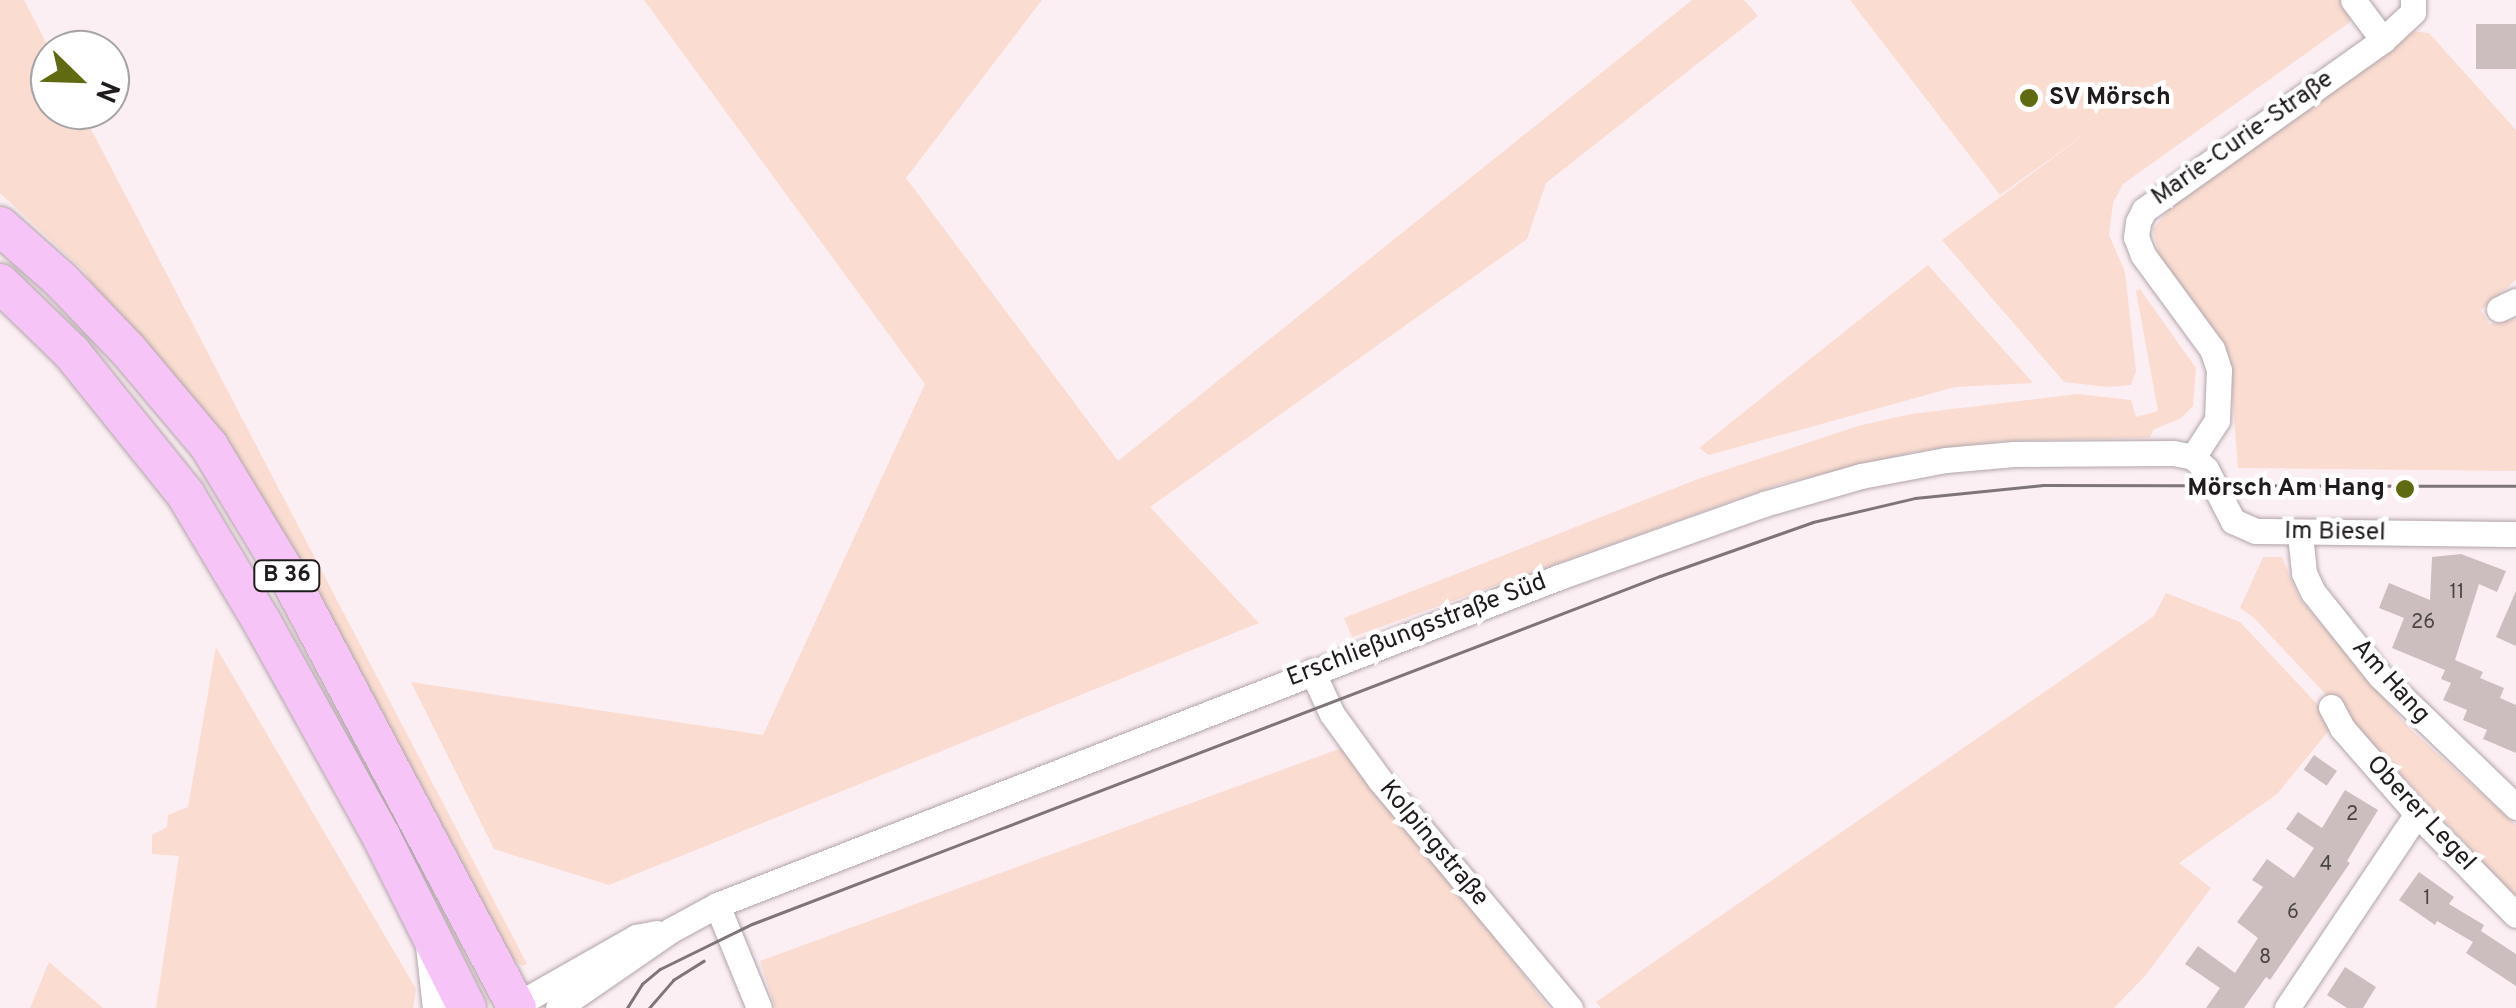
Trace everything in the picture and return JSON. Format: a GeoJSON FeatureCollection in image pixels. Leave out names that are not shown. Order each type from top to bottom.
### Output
{"type":"FeatureCollection","features":[{"type":"Feature","properties":{"kind":"main road","name":"B 36"},"geometry":{"type":"LineString","coordinates":[[0,226],[62,280],[129,350],[209,446],[292,584],[514,1007]]}},
{"type":"Feature","properties":{"kind":"main road","name":"B 36"},"geometry":{"type":"LineString","coordinates":[[0,284],[72,353],[186,495],[272,638],[467,1008]]}},
{"type":"Feature","properties":{"kind":"street"},"geometry":{"type":"LineString","coordinates":[[2353,0],[2383,40]]}},
{"type":"Feature","properties":{"kind":"street","name":"Marie-Curie-Straße"},"geometry":{"type":"LineString","coordinates":[[2193,458],[2217,420],[2219,370],[2212,349],[2143,255],[2136,237],[2138,222],[2144,210],[2383,40],[2413,12],[2413,0]]}},
{"type":"Feature","properties":{"kind":"street","name":"Erschließungsstraße Süd"},"geometry":{"type":"LineString","coordinates":[[558,1008],[671,930],[717,905],[1312,671],[1764,504],[1861,476],[1946,460],[2124,451],[2193,458]]}},
{"type":"Feature","properties":{"kind":"street","name":"Im Biesel"},"geometry":{"type":"LineString","coordinates":[[2193,458],[2206,469],[2233,522],[2255,531],[2516,534]]}},
{"type":"Feature","properties":{"kind":"street","name":"Am Hang"},"geometry":{"type":"LineString","coordinates":[[2300,534],[2304,572],[2314,592],[2358,648],[2435,732],[2516,807]]}},
{"type":"Feature","properties":{"kind":"street","name":"Kolpingstraße"},"geometry":{"type":"LineString","coordinates":[[1312,671],[1332,714],[1380,780],[1570,1008]]}},
{"type":"Feature","properties":{"kind":"street","name":"Oberer Legel"},"geometry":{"type":"LineString","coordinates":[[2331,707],[2342,728],[2416,814],[2516,915]]}},
{"type":"Feature","properties":{"kind":"street"},"geometry":{"type":"LineString","coordinates":[[2287,1008],[2416,814]]}},
{"type":"Feature","properties":{"kind":"street"},"geometry":{"type":"LineString","coordinates":[[717,905],[757,1007]]}},
{"type":"Feature","properties":{"kind":"street"},"geometry":{"type":"LineString","coordinates":[[426,925],[435,1008]]}},
{"type":"Feature","properties":{"kind":"street","name":"Erschließungsstraße Süd"},"geometry":{"type":"LineString","coordinates":[[514,1007],[636,937],[671,930]]}},
{"type":"Feature","properties":{"kind":"street","name":"Erschließungsstraße Süd"},"geometry":{"type":"LineString","coordinates":[[591,1008],[617,970]]}},
{"type":"Feature","properties":{"kind":"shaded area"},"geometry":{"type":"Polygon","coordinates":[[[0,0],[24,0],[40,30],[30,30],[30,130],[91,130],[527,964],[522,966],[506,954],[84,271],[0,193],[0,0]]]}},
{"type":"Feature","properties":{"kind":"shaded area"},"geometry":{"type":"Polygon","coordinates":[[[644,0],[1042,0],[906,178],[1118,461],[1692,0],[1744,0],[1758,16],[1546,183],[1527,239],[1150,507],[1259,623],[609,885],[494,849],[411,682],[763,735],[925,384],[644,0]]]}},
{"type":"Feature","properties":{"kind":"shaded area"},"geometry":{"type":"Polygon","coordinates":[[[1850,0],[2343,0],[2351,11],[2350,22],[2123,184],[2113,203],[2109,235],[2125,272],[2136,371],[2131,385],[2108,387],[2064,382],[1942,240],[2092,129],[2000,195],[1850,0]]]}},
{"type":"Feature","properties":{"kind":"shaded area"},"geometry":{"type":"Polygon","coordinates":[[[2414,31],[2429,33],[2516,130],[2516,280],[2481,310],[2489,324],[2516,319],[2516,471],[2238,468],[2229,354],[2159,257],[2153,229],[2170,208],[2414,31]]]}},
{"type":"Feature","properties":{"kind":"shaded area"},"geometry":{"type":"Polygon","coordinates":[[[1928,265],[2033,383],[1955,387],[1709,455],[1699,448],[1928,265]]]}},
{"type":"Feature","properties":{"kind":"shaded area"},"geometry":{"type":"Polygon","coordinates":[[[2140,289],[2196,368],[2193,406],[2181,418],[2153,430],[2150,438],[2000,441],[1914,452],[1780,484],[1352,637],[1344,618],[1698,479],[1858,426],[1911,414],[2077,394],[2131,400],[2136,417],[2158,411],[2136,291],[2140,289]]]}},
{"type":"Feature","properties":{"kind":"shaded area"},"geometry":{"type":"Polygon","coordinates":[[[2263,557],[2282,557],[2299,598],[2410,729],[2516,825],[2516,897],[2254,618],[2240,608],[2263,557]]]}},
{"type":"Feature","properties":{"kind":"shaded area"},"geometry":{"type":"Polygon","coordinates":[[[2166,593],[2240,622],[2335,723],[2277,794],[2179,863],[2211,888],[2145,976],[2114,1008],[1601,1008],[1596,1002],[2154,616],[2166,593]]]}},
{"type":"Feature","properties":{"kind":"shaded area"},"geometry":{"type":"Polygon","coordinates":[[[216,647],[416,989],[413,1008],[156,1008],[179,856],[152,854],[152,835],[167,827],[168,815],[188,807],[216,647]]]}},
{"type":"Feature","properties":{"kind":"shaded area"},"geometry":{"type":"Polygon","coordinates":[[[1347,746],[1549,1008],[775,1008],[760,961],[1347,746]]]}},
{"type":"Feature","properties":{"kind":"shaded area"},"geometry":{"type":"Polygon","coordinates":[[[49,962],[103,1008],[30,1008],[49,962]]]}},
{"type":"Feature","properties":{"kind":"building"},"geometry":{"type":"Polygon","coordinates":[[[2476,24],[2516,24],[2516,69],[2476,69],[2476,24]]]}},
{"type":"Feature","properties":{"kind":"building"},"geometry":{"type":"Polygon","coordinates":[[[2461,554],[2506,571],[2497,592],[2479,584],[2455,660],[2483,672],[2480,678],[2504,688],[2500,698],[2516,705],[2516,753],[2483,739],[2487,730],[2463,720],[2467,710],[2443,700],[2451,683],[2441,679],[2445,670],[2392,648],[2404,618],[2379,608],[2389,583],[2430,600],[2432,557],[2461,554]]]}},
{"type":"Feature","properties":{"kind":"building"},"geometry":{"type":"Polygon","coordinates":[[[2516,591],[2516,646],[2496,637],[2516,591]]]}},
{"type":"Feature","properties":{"kind":"building"},"geometry":{"type":"Polygon","coordinates":[[[2314,755],[2337,771],[2327,786],[2304,770],[2314,755]]]}},
{"type":"Feature","properties":{"kind":"building"},"geometry":{"type":"Polygon","coordinates":[[[2345,790],[2378,810],[2347,861],[2350,863],[2270,980],[2266,977],[2244,1008],[2206,1008],[2220,988],[2185,964],[2198,946],[2235,973],[2258,938],[2237,922],[2263,887],[2252,880],[2267,859],[2294,878],[2314,848],[2286,829],[2298,812],[2322,828],[2345,790]]]}},
{"type":"Feature","properties":{"kind":"building"},"geometry":{"type":"Polygon","coordinates":[[[2419,872],[2454,897],[2449,904],[2484,925],[2481,931],[2516,954],[2516,986],[2466,953],[2473,942],[2437,921],[2435,925],[2399,900],[2419,872]]]}},
{"type":"Feature","properties":{"kind":"building"},"geometry":{"type":"Polygon","coordinates":[[[2345,967],[2376,987],[2363,1008],[2347,1008],[2327,995],[2345,967]]]}},
{"type":"Feature","properties":{"kind":"tram line"},"geometry":{"type":"LineString","coordinates":[[627,1008],[642,984],[660,969],[752,924],[1660,576],[1813,522],[1915,498],[2043,485],[2516,486]]}},
{"type":"Feature","properties":{"kind":"tram line"},"geometry":{"type":"LineString","coordinates":[[649,1008],[673,980],[704,961]]}},
{"type":"Feature","properties":{"kind":"place","name":"SV Mörsch"},"geometry":{"type":"Point","coordinates":[2029,98]}},
{"type":"Feature","properties":{"kind":"place","name":"Mörsch Am Hang"},"geometry":{"type":"Point","coordinates":[2405,489]}}]}
